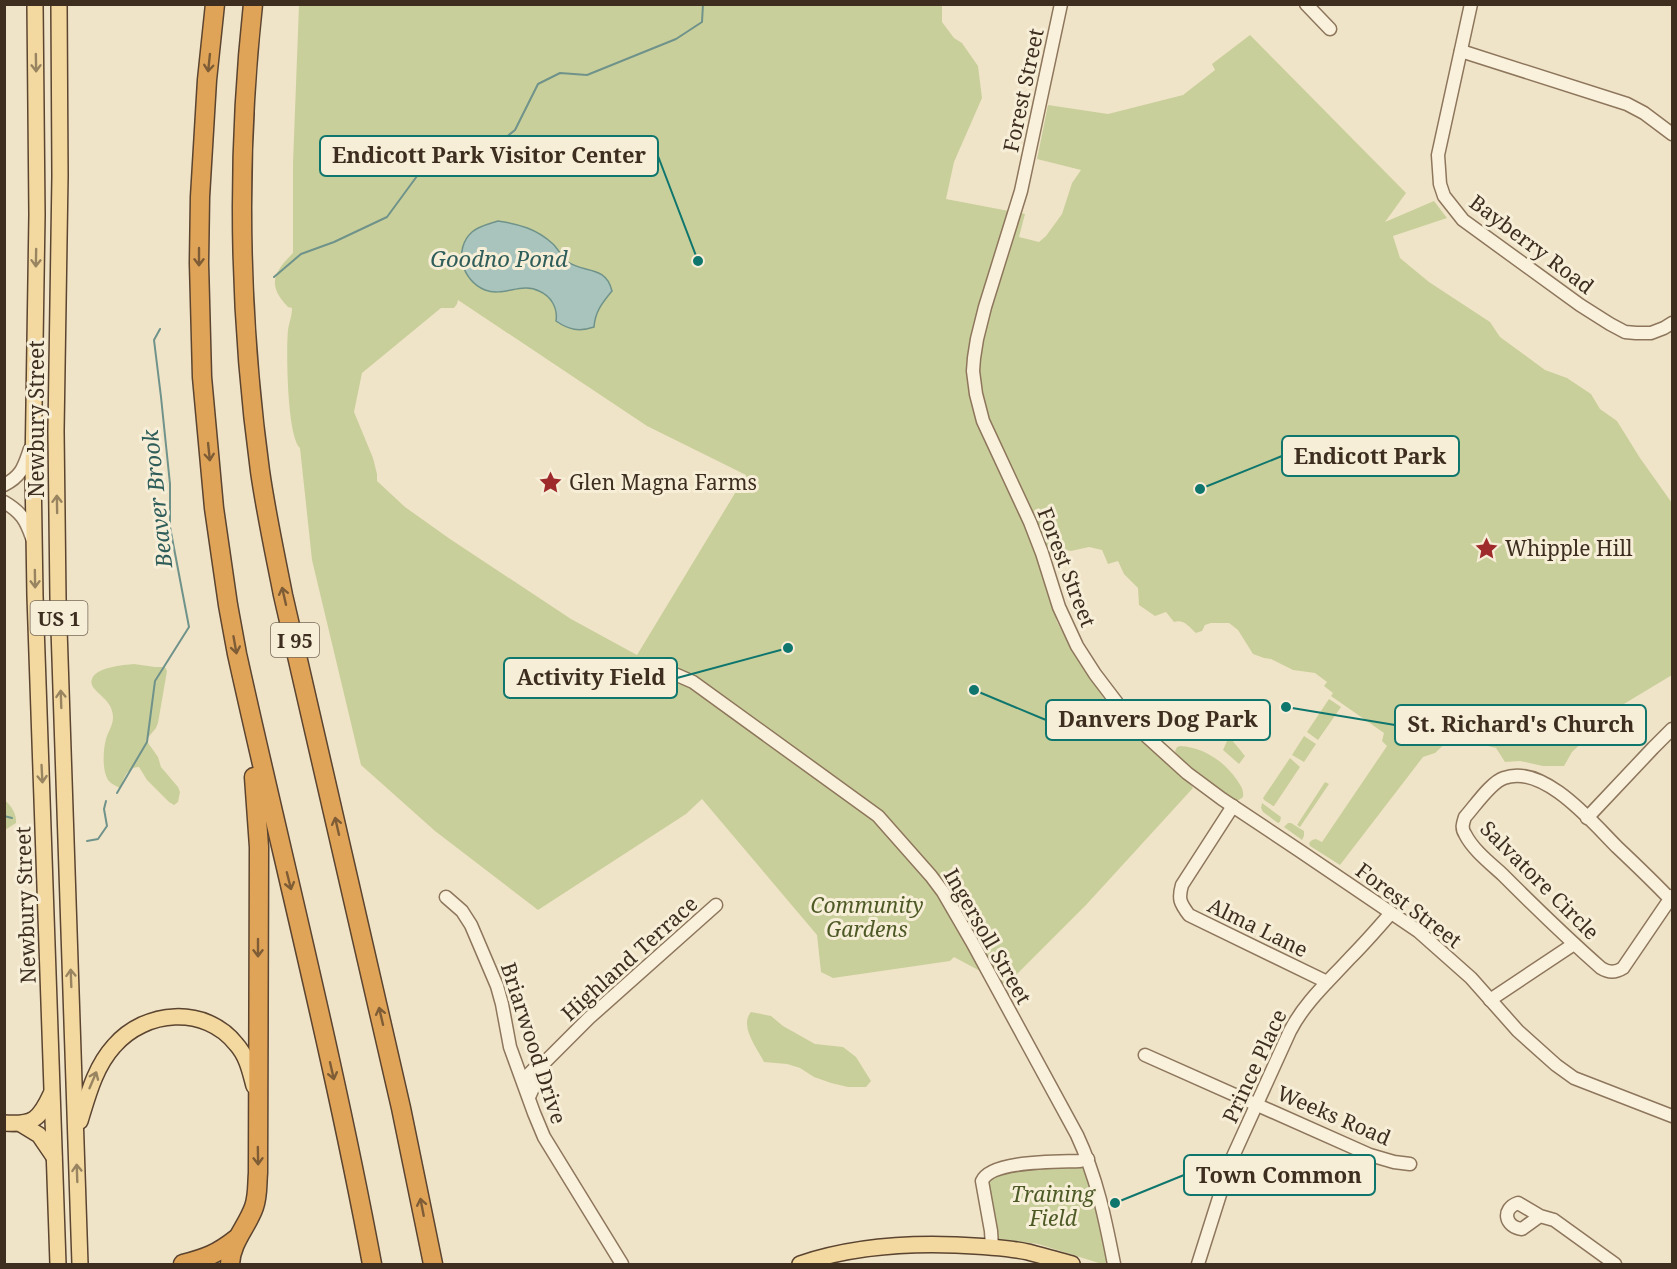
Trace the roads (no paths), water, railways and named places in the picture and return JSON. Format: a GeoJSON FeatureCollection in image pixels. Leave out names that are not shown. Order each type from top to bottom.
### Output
{"type":"FeatureCollection","features":[{"type":"Feature","properties":{"kind":"highway"},"geometry":{"type":"LineString","coordinates":[[215,4],[207,80],[200,197],[199,263],[202,377],[213,498],[228,605],[247,701],[333,1076],[372,1264]]}},
{"type":"Feature","properties":{"kind":"highway","name":"I 95"},"geometry":{"type":"LineString","coordinates":[[252,4],[243,115],[242,237],[247,351],[260,471],[281,585],[399,1096],[433,1264]]}},
{"type":"Feature","properties":{"kind":"highway"},"geometry":{"type":"LineString","coordinates":[[230,1264],[236,1239],[250,1217],[256,1200],[258,1173],[259,847],[247,701]]}},
{"type":"Feature","properties":{"kind":"highway"},"geometry":{"type":"LineString","coordinates":[[183,1264],[210,1257],[222,1251],[236,1239]]}},
{"type":"Feature","properties":{"kind":"main road","name":"Newbury Street"},"geometry":{"type":"LineString","coordinates":[[35,4],[37,215],[34,546],[58,1264]]}},
{"type":"Feature","properties":{"kind":"main road","name":"Newbury Street"},"geometry":{"type":"LineString","coordinates":[[59,4],[57,565],[80,1264]]}},
{"type":"Feature","properties":{"kind":"main road"},"geometry":{"type":"LineString","coordinates":[[76,1136],[89,1090],[108,1052],[116,1043],[143,1024],[172,1016],[201,1019],[213,1023],[227,1034],[244,1055],[250,1068],[257,1098]]}},
{"type":"Feature","properties":{"kind":"main road"},"geometry":{"type":"LineString","coordinates":[[4,1123],[21,1124],[39,1117],[52,1092]]}},
{"type":"Feature","properties":{"kind":"main road"},"geometry":{"type":"LineString","coordinates":[[21,1124],[39,1135],[55,1158]]}},
{"type":"Feature","properties":{"kind":"main road"},"geometry":{"type":"LineString","coordinates":[[800,1264],[866,1248],[925,1244],[992,1247],[1028,1252],[1072,1264]]}},
{"type":"Feature","properties":{"kind":"street","name":"Forest Street"},"geometry":{"type":"LineString","coordinates":[[1061,4],[1021,191],[985,307],[974,358],[976,394],[983,421],[1030,522],[1064,620],[1095,674],[1133,724],[1187,774],[1418,931],[1471,978],[1538,1050],[1574,1077],[1672,1116]]}},
{"type":"Feature","properties":{"kind":"street"},"geometry":{"type":"LineString","coordinates":[[1306,4],[1330,29]]}},
{"type":"Feature","properties":{"kind":"street","name":"Bayberry Road"},"geometry":{"type":"LineString","coordinates":[[1471,4],[1438,155],[1440,184],[1444,196],[1463,220],[1580,305],[1610,324],[1625,332],[1651,333],[1672,323]]}},
{"type":"Feature","properties":{"kind":"street"},"geometry":{"type":"LineString","coordinates":[[1461,51],[1627,104],[1644,113],[1672,134]]}},
{"type":"Feature","properties":{"kind":"street"},"geometry":{"type":"LineString","coordinates":[[4,485],[13,480],[24,468],[34,439]]}},
{"type":"Feature","properties":{"kind":"street"},"geometry":{"type":"LineString","coordinates":[[4,502],[24,517],[34,546]]}},
{"type":"Feature","properties":{"kind":"street","name":"Ingersoll Street"},"geometry":{"type":"LineString","coordinates":[[661,668],[693,682],[878,816],[932,876],[988,971],[1077,1135],[1088,1159],[1102,1204],[1114,1264]]}},
{"type":"Feature","properties":{"kind":"street"},"geometry":{"type":"LineString","coordinates":[[1587,818],[1672,729]]}},
{"type":"Feature","properties":{"kind":"street","name":"Salvatore Circle"},"geometry":{"type":"LineString","coordinates":[[1524,776],[1562,795],[1671,897],[1630,961],[1623,968],[1608,972],[1552,925],[1480,852],[1466,836],[1462,824],[1465,816],[1495,783],[1502,778],[1524,776]]}},
{"type":"Feature","properties":{"kind":"street","name":"Alma Lane"},"geometry":{"type":"LineString","coordinates":[[1233,806],[1182,885],[1180,901],[1189,915],[1327,982]]}},
{"type":"Feature","properties":{"kind":"street","name":"Briarwood Drive"},"geometry":{"type":"LineString","coordinates":[[446,897],[462,911],[471,925],[497,986],[510,1047],[544,1137],[622,1264]]}},
{"type":"Feature","properties":{"kind":"street","name":"Highland Terrace"},"geometry":{"type":"LineString","coordinates":[[523,1080],[716,905]]}},
{"type":"Feature","properties":{"kind":"street","name":"Prince Place"},"geometry":{"type":"LineString","coordinates":[[1198,1264],[1230,1163],[1299,1014],[1391,913]]}},
{"type":"Feature","properties":{"kind":"street"},"geometry":{"type":"LineString","coordinates":[[1490,1000],[1574,944]]}},
{"type":"Feature","properties":{"kind":"street","name":"Weeks Road"},"geometry":{"type":"LineString","coordinates":[[1144,1055],[1370,1155],[1410,1164]]}},
{"type":"Feature","properties":{"kind":"street","name":"Highland Terrace"},"geometry":{"type":"LineString","coordinates":[[529,1097],[542,1065]]}},
{"type":"Feature","properties":{"kind":"street"},"geometry":{"type":"LineString","coordinates":[[992,1247],[982,1181],[985,1175],[1009,1165],[1088,1159]]}},
{"type":"Feature","properties":{"kind":"street"},"geometry":{"type":"LineString","coordinates":[[1540,1216],[1554,1220],[1615,1264]]}},
{"type":"Feature","properties":{"kind":"water","name":"Goodno Pond"},"geometry":{"type":"Polygon","coordinates":[[[498,221],[534,231],[553,244],[568,262],[605,277],[612,291],[600,308],[594,327],[574,329],[556,321],[553,303],[539,291],[526,288],[492,292],[477,286],[471,280],[463,264],[462,255],[466,239],[478,228],[498,221]]]}},
{"type":"Feature","properties":{"kind":"waterway","name":"Beaver Brook"},"geometry":{"type":"LineString","coordinates":[[274,277],[301,254],[334,242],[387,217],[420,172],[439,152],[505,138],[515,130],[538,84],[560,73],[587,75],[676,39],[702,22],[703,4]]}},
{"type":"Feature","properties":{"kind":"waterway","name":"Beaver Brook"},"geometry":{"type":"LineString","coordinates":[[117,793],[147,742],[155,681],[189,627],[170,527],[170,484],[154,340],[160,329]]}},
{"type":"Feature","properties":{"kind":"waterway","name":"Beaver Brook"},"geometry":{"type":"LineString","coordinates":[[87,841],[98,839],[107,826],[104,809],[106,801]]}},
{"type":"Feature","properties":{"kind":"waterway","name":"Beaver Brook"},"geometry":{"type":"LineString","coordinates":[[4,816],[12,818]]}},
{"type":"Feature","properties":{"kind":"place","name":"Endicott Park Visitor Center"},"geometry":{"type":"Point","coordinates":[698,261]}},
{"type":"Feature","properties":{"kind":"place","name":"Glen Magna Farms"},"geometry":{"type":"Point","coordinates":[551,482]}},
{"type":"Feature","properties":{"kind":"place","name":"Endicott Park"},"geometry":{"type":"Point","coordinates":[1200,489]}},
{"type":"Feature","properties":{"kind":"place","name":"Whipple Hill"},"geometry":{"type":"Point","coordinates":[1487,548]}},
{"type":"Feature","properties":{"kind":"place","name":"Activity Field"},"geometry":{"type":"Point","coordinates":[788,648]}},
{"type":"Feature","properties":{"kind":"place","name":"Danvers Dog Park"},"geometry":{"type":"Point","coordinates":[974,690]}},
{"type":"Feature","properties":{"kind":"place","name":"St. Richard's Church"},"geometry":{"type":"Point","coordinates":[1286,707]}},
{"type":"Feature","properties":{"kind":"place","name":"Town Common"},"geometry":{"type":"Point","coordinates":[1115,1203]}},
{"type":"Feature","properties":{"kind":"park label","name":"Community Gardens"},"geometry":{"type":"Point","coordinates":[867,917]}},
{"type":"Feature","properties":{"kind":"park label","name":"Training Field"},"geometry":{"type":"Point","coordinates":[1053,1206]}}]}
